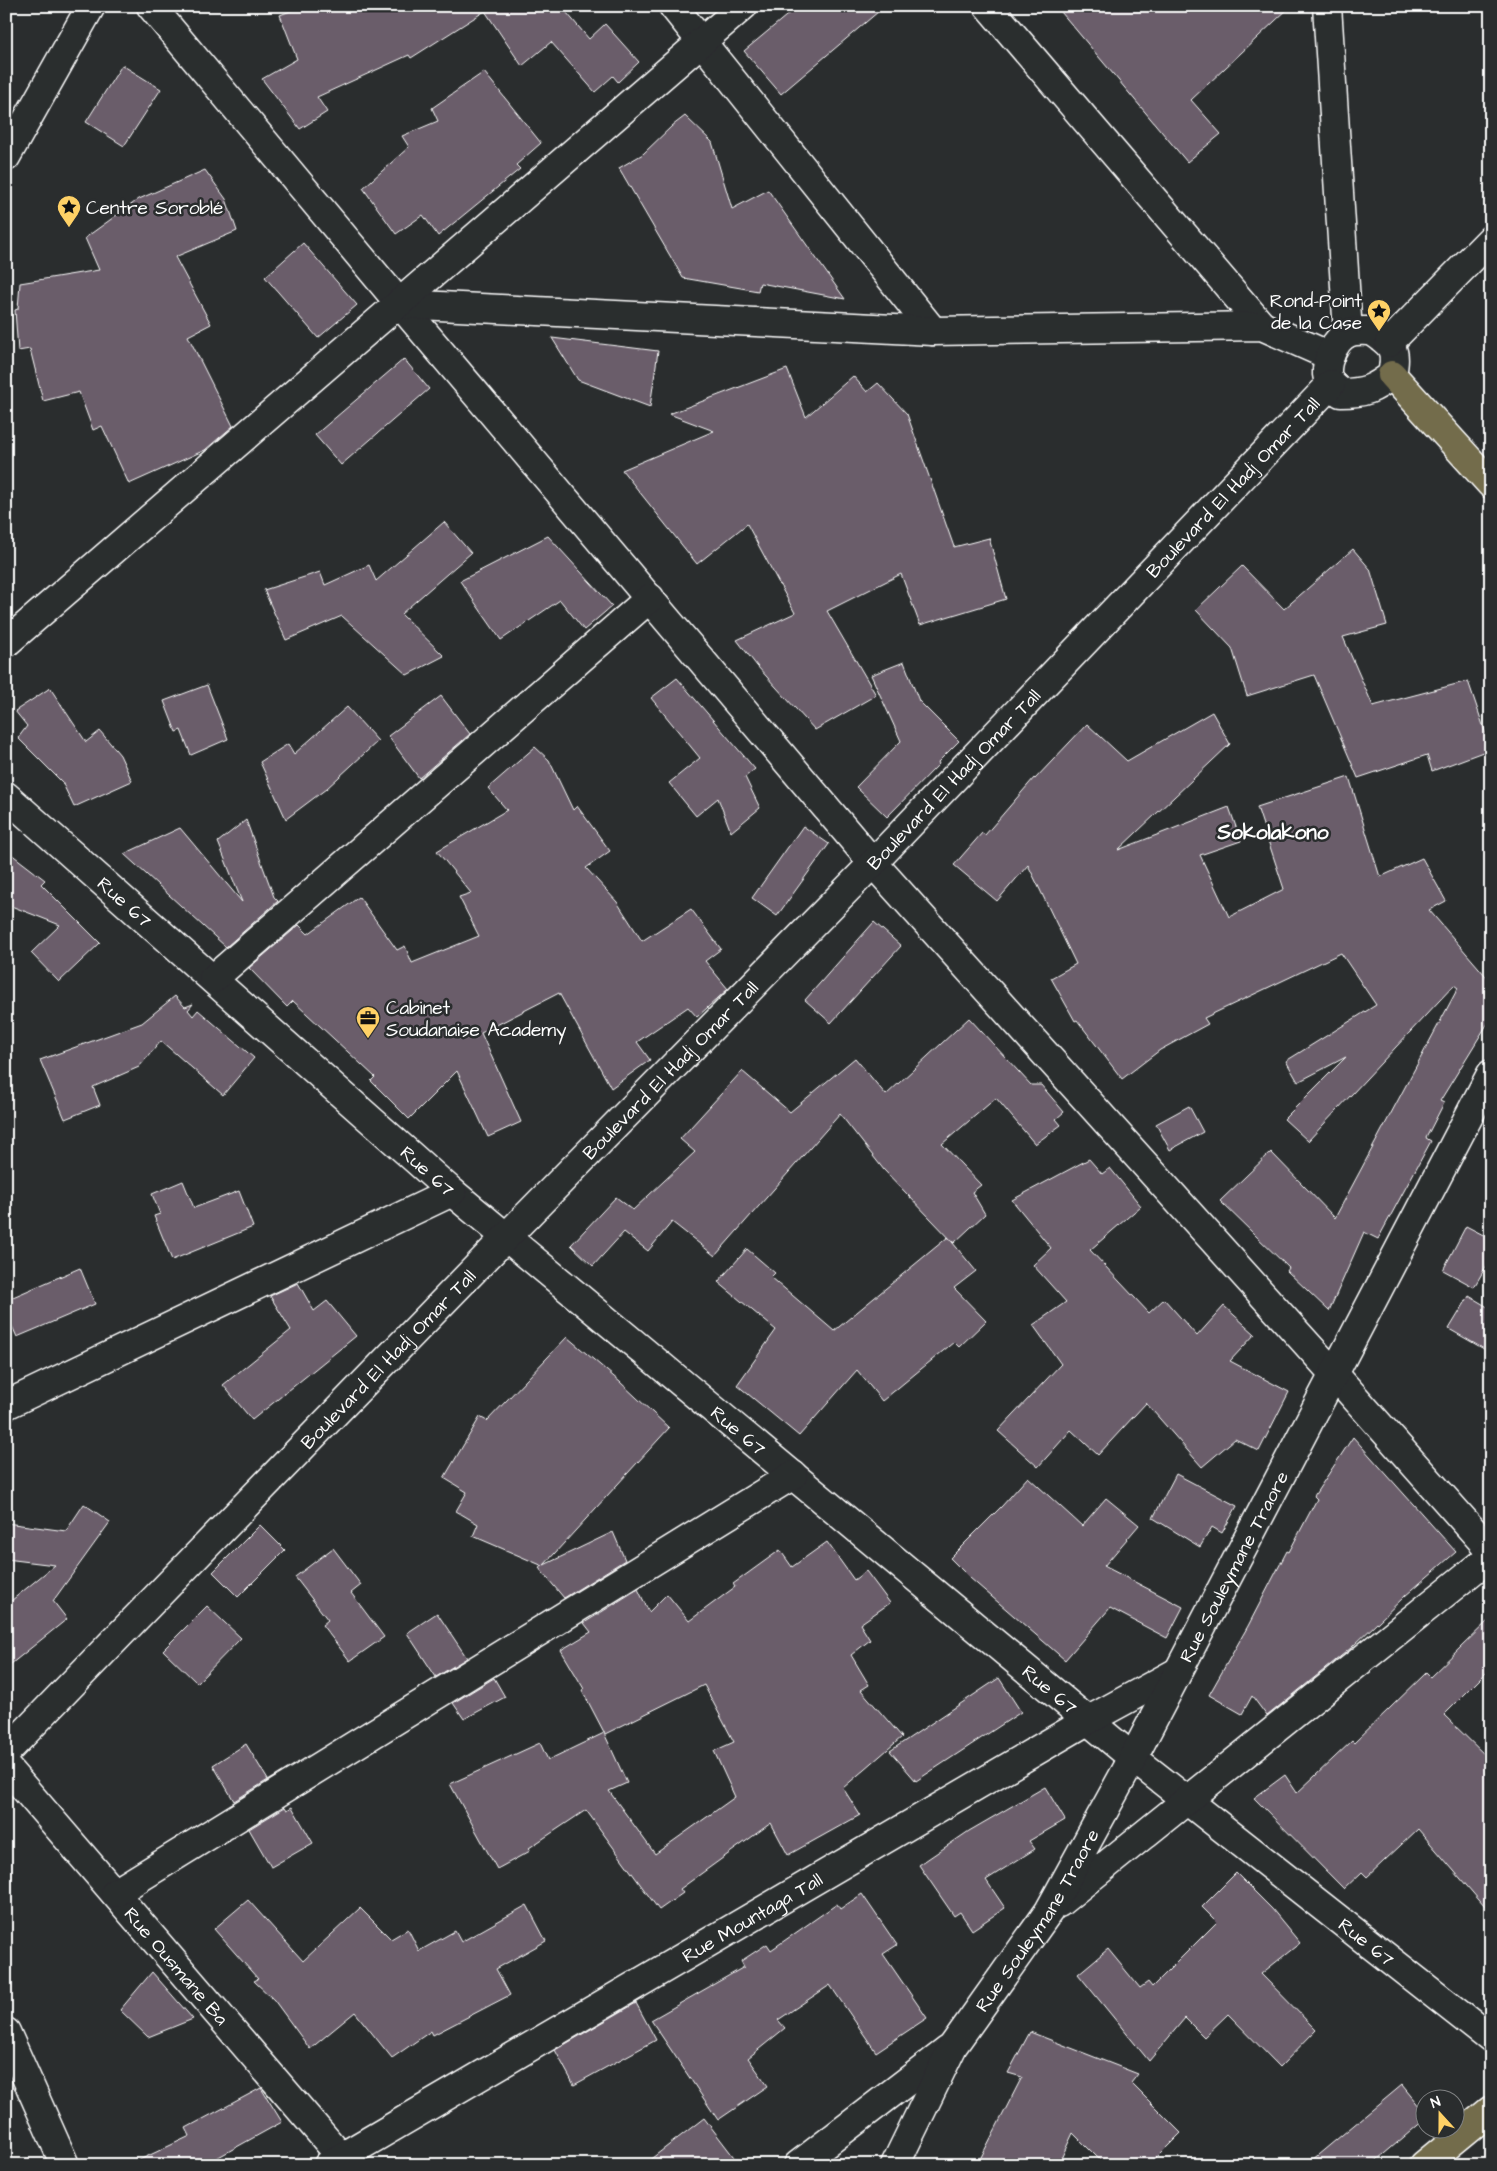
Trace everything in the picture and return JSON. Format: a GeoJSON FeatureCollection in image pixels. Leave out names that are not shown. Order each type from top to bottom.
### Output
{"type":"FeatureCollection","features":[{"type":"Feature","properties":{"kind":"main road"},"geometry":{"type":"LineString","coordinates":[[1392,375],[1491,484]]}},
{"type":"Feature","properties":{"kind":"main road"},"geometry":{"type":"LineString","coordinates":[[1424,2165],[1491,2110]]}},
{"type":"Feature","properties":{"kind":"street"},"geometry":{"type":"LineString","coordinates":[[6,157],[91,6]]}},
{"type":"Feature","properties":{"kind":"street"},"geometry":{"type":"LineString","coordinates":[[151,6],[400,304],[873,863],[1491,1551]]}},
{"type":"Feature","properties":{"kind":"street"},"geometry":{"type":"LineString","coordinates":[[673,6],[933,331]]}},
{"type":"Feature","properties":{"kind":"street"},"geometry":{"type":"LineString","coordinates":[[6,643],[743,6]]}},
{"type":"Feature","properties":{"kind":"street"},"geometry":{"type":"LineString","coordinates":[[988,6],[1262,326]]}},
{"type":"Feature","properties":{"kind":"street"},"geometry":{"type":"LineString","coordinates":[[1327,6],[1348,333]]}},
{"type":"Feature","properties":{"kind":"street"},"geometry":{"type":"LineString","coordinates":[[1389,343],[1491,239]]}},
{"type":"Feature","properties":{"kind":"street"},"geometry":{"type":"LineString","coordinates":[[400,304],[933,331],[1262,326],[1330,356]]}},
{"type":"Feature","properties":{"kind":"street"},"geometry":{"type":"LineString","coordinates":[[1372,331],[1389,343],[1396,357],[1392,375],[1376,388],[1358,393],[1341,393],[1331,384],[1327,374],[1330,356],[1336,343],[1348,333],[1372,331]]}},
{"type":"Feature","properties":{"kind":"street","name":"Boulevard El Hadj Omar Tall"},"geometry":{"type":"LineString","coordinates":[[6,1752],[506,1237],[873,863],[1331,384]]}},
{"type":"Feature","properties":{"kind":"street"},"geometry":{"type":"LineString","coordinates":[[213,979],[650,598]]}},
{"type":"Feature","properties":{"kind":"street","name":"Rue 67"},"geometry":{"type":"LineString","coordinates":[[6,796],[452,1192],[1133,1758],[1491,2039]]}},
{"type":"Feature","properties":{"kind":"street","name":"Rue Souleymane Traore"},"geometry":{"type":"LineString","coordinates":[[953,2046],[1049,1911],[1133,1758],[1491,1074]]}},
{"type":"Feature","properties":{"kind":"street"},"geometry":{"type":"LineString","coordinates":[[6,1405],[452,1192]]}},
{"type":"Feature","properties":{"kind":"street"},"geometry":{"type":"LineString","coordinates":[[115,1894],[793,1476]]}},
{"type":"Feature","properties":{"kind":"street"},"geometry":{"type":"LineString","coordinates":[[1049,1911],[1491,1556]]}},
{"type":"Feature","properties":{"kind":"street","name":"Rue Mountaga Tall"},"geometry":{"type":"LineString","coordinates":[[339,2162],[1087,1720],[1177,1672]]}},
{"type":"Feature","properties":{"kind":"street","name":"Rue Ousmane Ba"},"geometry":{"type":"LineString","coordinates":[[6,1767],[339,2162]]}},
{"type":"Feature","properties":{"kind":"street"},"geometry":{"type":"LineString","coordinates":[[6,2032],[65,2165]]}},
{"type":"Feature","properties":{"kind":"street"},"geometry":{"type":"LineString","coordinates":[[798,2165],[953,2046]]}},
{"type":"Feature","properties":{"kind":"street"},"geometry":{"type":"LineString","coordinates":[[894,2165],[953,2046]]}},
{"type":"Feature","properties":{"kind":"building"},"geometry":{"type":"Polygon","coordinates":[[[303,6],[561,6],[589,39],[605,24],[639,62],[618,82],[613,76],[595,92],[551,42],[522,66],[485,11],[411,58],[409,55],[317,97],[327,112],[300,129],[262,79],[297,59],[280,15],[303,6]]]}},
{"type":"Feature","properties":{"kind":"building"},"geometry":{"type":"Polygon","coordinates":[[[798,6],[885,6],[781,94],[744,51],[798,6]]]}},
{"type":"Feature","properties":{"kind":"building"},"geometry":{"type":"Polygon","coordinates":[[[1056,6],[1291,6],[1191,100],[1221,134],[1187,162],[1056,6]]]}},
{"type":"Feature","properties":{"kind":"building"},"geometry":{"type":"Polygon","coordinates":[[[122,65],[161,89],[124,146],[86,122],[122,65]]]}},
{"type":"Feature","properties":{"kind":"building"},"geometry":{"type":"Polygon","coordinates":[[[484,72],[541,143],[516,165],[520,169],[438,236],[423,215],[396,234],[363,188],[409,147],[402,136],[438,121],[432,108],[484,72]]]}},
{"type":"Feature","properties":{"kind":"building"},"geometry":{"type":"Polygon","coordinates":[[[685,116],[712,142],[732,209],[768,190],[845,299],[760,283],[758,291],[683,278],[619,168],[643,154],[685,116]]]}},
{"type":"Feature","properties":{"kind":"building"},"geometry":{"type":"Polygon","coordinates":[[[205,170],[226,199],[237,231],[175,257],[211,324],[188,336],[233,426],[205,450],[129,484],[102,426],[93,430],[79,392],[43,401],[30,349],[18,351],[15,310],[18,309],[20,283],[99,270],[85,238],[139,199],[205,170]]]}},
{"type":"Feature","properties":{"kind":"building"},"geometry":{"type":"Polygon","coordinates":[[[303,243],[357,305],[318,338],[265,277],[303,243]]]}},
{"type":"Feature","properties":{"kind":"building"},"geometry":{"type":"Polygon","coordinates":[[[552,338],[658,351],[650,407],[578,380],[552,338]]]}},
{"type":"Feature","properties":{"kind":"building"},"geometry":{"type":"Polygon","coordinates":[[[404,359],[429,389],[341,465],[315,435],[404,359]]]}},
{"type":"Feature","properties":{"kind":"building"},"geometry":{"type":"Polygon","coordinates":[[[787,369],[806,417],[853,376],[867,392],[878,383],[907,414],[954,547],[989,538],[1006,599],[920,625],[901,574],[827,611],[876,695],[815,730],[757,666],[737,640],[795,613],[747,524],[697,564],[622,470],[714,431],[669,414],[787,369]]]}},
{"type":"Feature","properties":{"kind":"building"},"geometry":{"type":"Polygon","coordinates":[[[444,522],[471,553],[401,614],[444,656],[407,675],[342,616],[286,640],[264,590],[320,572],[325,585],[369,565],[376,581],[444,522]]]}},
{"type":"Feature","properties":{"kind":"building"},"geometry":{"type":"Polygon","coordinates":[[[548,536],[612,606],[584,630],[560,600],[501,640],[460,581],[548,536]]]}},
{"type":"Feature","properties":{"kind":"building"},"geometry":{"type":"Polygon","coordinates":[[[1353,549],[1370,569],[1387,625],[1343,637],[1373,706],[1468,681],[1491,749],[1432,771],[1427,755],[1358,778],[1314,675],[1247,696],[1232,648],[1196,610],[1242,566],[1284,609],[1353,549]]]}},
{"type":"Feature","properties":{"kind":"building"},"geometry":{"type":"Polygon","coordinates":[[[904,662],[919,701],[959,741],[887,817],[856,787],[901,741],[871,675],[904,662]]]}},
{"type":"Feature","properties":{"kind":"building"},"geometry":{"type":"Polygon","coordinates":[[[677,678],[755,769],[745,777],[760,808],[731,832],[718,798],[696,816],[669,783],[700,758],[651,698],[677,678]]]}},
{"type":"Feature","properties":{"kind":"building"},"geometry":{"type":"Polygon","coordinates":[[[207,685],[228,739],[191,755],[181,730],[176,732],[164,701],[207,685]]]}},
{"type":"Feature","properties":{"kind":"building"},"geometry":{"type":"Polygon","coordinates":[[[50,688],[86,742],[100,731],[120,755],[132,781],[74,807],[62,782],[18,738],[27,726],[15,711],[50,688]]]}},
{"type":"Feature","properties":{"kind":"building"},"geometry":{"type":"Polygon","coordinates":[[[441,696],[470,734],[419,778],[388,736],[441,696]]]}},
{"type":"Feature","properties":{"kind":"building"},"geometry":{"type":"Polygon","coordinates":[[[347,707],[378,741],[326,789],[286,819],[260,762],[288,744],[294,754],[347,707]]]}},
{"type":"Feature","properties":{"kind":"building"},"geometry":{"type":"Polygon","coordinates":[[[1212,712],[1230,744],[1118,850],[1229,807],[1241,841],[1200,855],[1229,917],[1284,889],[1257,807],[1349,777],[1380,877],[1422,858],[1446,901],[1429,910],[1491,982],[1491,1018],[1440,1101],[1444,1103],[1426,1138],[1431,1141],[1378,1239],[1364,1232],[1329,1311],[1287,1271],[1289,1268],[1220,1201],[1271,1152],[1335,1218],[1458,988],[1454,985],[1308,1141],[1284,1119],[1346,1057],[1298,1082],[1286,1061],[1376,1005],[1341,953],[1204,1018],[1208,1024],[1160,1050],[1122,1079],[1077,1020],[1075,1021],[1051,978],[1076,964],[1028,865],[997,901],[954,865],[982,833],[985,835],[1034,778],[1087,724],[1127,761],[1212,712]]]}},
{"type":"Feature","properties":{"kind":"building"},"geometry":{"type":"Polygon","coordinates":[[[535,747],[549,760],[573,810],[577,806],[610,851],[586,868],[617,902],[642,941],[691,909],[721,949],[705,961],[728,989],[697,1017],[688,1007],[637,1042],[650,1060],[611,1088],[559,993],[481,1033],[521,1122],[488,1137],[457,1071],[409,1119],[371,1081],[375,1077],[293,1001],[287,1007],[249,968],[299,925],[308,934],[359,897],[397,950],[405,946],[412,963],[479,936],[459,897],[471,893],[437,851],[507,810],[488,788],[535,747]]]}},
{"type":"Feature","properties":{"kind":"building"},"geometry":{"type":"Polygon","coordinates":[[[246,820],[274,897],[278,901],[226,947],[124,854],[180,828],[242,902],[218,842],[246,820]]]}},
{"type":"Feature","properties":{"kind":"building"},"geometry":{"type":"Polygon","coordinates":[[[803,826],[829,844],[777,916],[752,898],[803,826]]]}},
{"type":"Feature","properties":{"kind":"building"},"geometry":{"type":"Polygon","coordinates":[[[6,850],[45,880],[41,884],[100,943],[59,982],[31,953],[60,925],[6,904],[6,850]]]}},
{"type":"Feature","properties":{"kind":"building"},"geometry":{"type":"Polygon","coordinates":[[[874,922],[901,946],[831,1023],[805,1000],[874,922]]]}},
{"type":"Feature","properties":{"kind":"building"},"geometry":{"type":"Polygon","coordinates":[[[175,996],[185,1007],[193,1004],[188,1010],[193,1016],[198,1010],[254,1058],[223,1095],[161,1041],[139,1067],[93,1087],[100,1105],[65,1119],[40,1060],[142,1023],[175,996]]]}},
{"type":"Feature","properties":{"kind":"building"},"geometry":{"type":"Polygon","coordinates":[[[969,1018],[1031,1085],[1041,1085],[1064,1112],[1056,1119],[1061,1125],[1035,1144],[996,1098],[942,1144],[981,1185],[972,1192],[985,1214],[954,1243],[884,1170],[840,1114],[715,1256],[672,1222],[648,1251],[624,1232],[593,1266],[571,1245],[616,1197],[633,1210],[695,1152],[680,1139],[742,1071],[790,1112],[855,1058],[886,1095],[969,1018]]]}},
{"type":"Feature","properties":{"kind":"building"},"geometry":{"type":"Polygon","coordinates":[[[1189,1106],[1203,1132],[1170,1150],[1156,1124],[1189,1106]]]}},
{"type":"Feature","properties":{"kind":"building"},"geometry":{"type":"Polygon","coordinates":[[[1089,1159],[1102,1174],[1110,1168],[1141,1206],[1090,1250],[1149,1313],[1164,1299],[1197,1336],[1224,1306],[1255,1334],[1230,1361],[1289,1392],[1259,1451],[1235,1439],[1202,1467],[1146,1403],[1098,1455],[1071,1430],[1038,1467],[998,1431],[1061,1364],[1033,1325],[1066,1302],[1033,1265],[1051,1248],[1012,1200],[1089,1159]]]}},
{"type":"Feature","properties":{"kind":"building"},"geometry":{"type":"Polygon","coordinates":[[[183,1181],[194,1208],[239,1191],[253,1227],[172,1260],[154,1216],[160,1214],[152,1194],[183,1181]]]}},
{"type":"Feature","properties":{"kind":"building"},"geometry":{"type":"Polygon","coordinates":[[[1466,1226],[1491,1239],[1491,1258],[1474,1287],[1443,1270],[1466,1226]]]}},
{"type":"Feature","properties":{"kind":"building"},"geometry":{"type":"Polygon","coordinates":[[[948,1237],[976,1271],[954,1288],[986,1321],[959,1347],[954,1342],[882,1401],[857,1370],[799,1436],[737,1385],[776,1330],[718,1282],[747,1249],[775,1273],[771,1277],[834,1331],[948,1237]]]}},
{"type":"Feature","properties":{"kind":"building"},"geometry":{"type":"Polygon","coordinates":[[[80,1268],[95,1304],[17,1337],[6,1313],[6,1300],[80,1268]]]}},
{"type":"Feature","properties":{"kind":"building"},"geometry":{"type":"Polygon","coordinates":[[[298,1283],[314,1311],[327,1301],[356,1336],[252,1420],[223,1385],[291,1330],[270,1296],[298,1283]]]}},
{"type":"Feature","properties":{"kind":"building"},"geometry":{"type":"Polygon","coordinates":[[[1469,1296],[1491,1309],[1491,1353],[1449,1329],[1469,1296]]]}},
{"type":"Feature","properties":{"kind":"building"},"geometry":{"type":"Polygon","coordinates":[[[567,1337],[620,1382],[669,1428],[544,1565],[613,1532],[625,1560],[564,1598],[539,1568],[543,1566],[473,1536],[478,1524],[456,1511],[467,1492],[444,1478],[480,1417],[487,1421],[567,1337]]]}},
{"type":"Feature","properties":{"kind":"building"},"geometry":{"type":"Polygon","coordinates":[[[1353,1437],[1456,1552],[1405,1596],[1351,1648],[1267,1716],[1252,1696],[1242,1714],[1209,1695],[1317,1499],[1314,1496],[1353,1437]]]}},
{"type":"Feature","properties":{"kind":"building"},"geometry":{"type":"Polygon","coordinates":[[[1176,1474],[1237,1506],[1222,1533],[1212,1527],[1200,1547],[1153,1518],[1176,1474]]]}},
{"type":"Feature","properties":{"kind":"building"},"geometry":{"type":"Polygon","coordinates":[[[1028,1477],[1082,1526],[1106,1498],[1139,1525],[1104,1566],[1183,1607],[1167,1638],[1110,1608],[1065,1660],[970,1578],[950,1558],[1028,1477]]]}},
{"type":"Feature","properties":{"kind":"building"},"geometry":{"type":"Polygon","coordinates":[[[84,1504],[110,1522],[53,1601],[67,1619],[6,1668],[6,1605],[55,1565],[6,1559],[6,1523],[66,1531],[84,1504]]]}},
{"type":"Feature","properties":{"kind":"building"},"geometry":{"type":"Polygon","coordinates":[[[260,1525],[285,1550],[238,1597],[213,1572],[260,1525]]]}},
{"type":"Feature","properties":{"kind":"building"},"geometry":{"type":"Polygon","coordinates":[[[827,1542],[854,1580],[866,1571],[890,1603],[860,1624],[870,1640],[851,1655],[869,1685],[861,1690],[902,1737],[843,1788],[860,1815],[788,1855],[771,1823],[680,1889],[683,1893],[659,1910],[586,1810],[529,1848],[530,1851],[497,1869],[450,1784],[540,1743],[548,1760],[604,1733],[627,1783],[609,1791],[655,1854],[735,1797],[714,1751],[734,1742],[704,1685],[605,1734],[582,1690],[584,1689],[561,1650],[591,1632],[584,1623],[638,1589],[649,1612],[667,1594],[689,1621],[735,1587],[733,1584],[780,1550],[792,1567],[827,1542]]]}},
{"type":"Feature","properties":{"kind":"building"},"geometry":{"type":"Polygon","coordinates":[[[333,1548],[361,1585],[351,1593],[384,1637],[350,1661],[322,1625],[328,1620],[295,1577],[333,1548]]]}},
{"type":"Feature","properties":{"kind":"building"},"geometry":{"type":"Polygon","coordinates":[[[207,1606],[241,1638],[197,1683],[163,1650],[207,1606]]]}},
{"type":"Feature","properties":{"kind":"building"},"geometry":{"type":"Polygon","coordinates":[[[437,1613],[467,1658],[436,1677],[407,1633],[437,1613]]]}},
{"type":"Feature","properties":{"kind":"building"},"geometry":{"type":"Polygon","coordinates":[[[1491,1618],[1491,1668],[1444,1715],[1491,1761],[1491,1914],[1418,1829],[1367,1877],[1362,1872],[1344,1889],[1254,1798],[1285,1775],[1297,1793],[1352,1741],[1354,1743],[1426,1673],[1430,1677],[1491,1618]]]}},
{"type":"Feature","properties":{"kind":"building"},"geometry":{"type":"Polygon","coordinates":[[[494,1678],[505,1697],[464,1719],[453,1703],[494,1678]]]}},
{"type":"Feature","properties":{"kind":"building"},"geometry":{"type":"Polygon","coordinates":[[[999,1678],[1021,1712],[916,1781],[890,1751],[999,1678]]]}},
{"type":"Feature","properties":{"kind":"building"},"geometry":{"type":"Polygon","coordinates":[[[246,1744],[268,1780],[234,1801],[213,1765],[246,1744]]]}},
{"type":"Feature","properties":{"kind":"building"},"geometry":{"type":"Polygon","coordinates":[[[1045,1787],[1065,1820],[1029,1841],[1035,1849],[986,1880],[1005,1908],[972,1930],[960,1912],[954,1916],[919,1865],[969,1831],[1045,1787]]]}},
{"type":"Feature","properties":{"kind":"building"},"geometry":{"type":"Polygon","coordinates":[[[285,1807],[287,1810],[292,1807],[313,1843],[271,1867],[249,1829],[285,1807]]]}},
{"type":"Feature","properties":{"kind":"building"},"geometry":{"type":"Polygon","coordinates":[[[1236,1873],[1272,1909],[1300,1943],[1261,1974],[1316,2030],[1280,2067],[1228,2014],[1204,2037],[1185,2018],[1149,2061],[1078,1974],[1108,1949],[1140,1988],[1148,1982],[1152,1987],[1217,1922],[1202,1907],[1236,1873]]]}},
{"type":"Feature","properties":{"kind":"building"},"geometry":{"type":"Polygon","coordinates":[[[862,1894],[897,1945],[883,1954],[927,2018],[876,2052],[830,1985],[778,2020],[785,2028],[748,2058],[768,2086],[718,2120],[651,2020],[744,1967],[741,1961],[767,1944],[771,1950],[837,1904],[840,1909],[862,1894]]]}},
{"type":"Feature","properties":{"kind":"building"},"geometry":{"type":"Polygon","coordinates":[[[248,1900],[303,1961],[360,1908],[391,1939],[408,1929],[419,1951],[455,1931],[461,1942],[527,1905],[546,1941],[496,1969],[510,1995],[433,2035],[431,2031],[392,2058],[355,2012],[310,2049],[274,2000],[254,1981],[258,1979],[214,1929],[248,1900]]]}},
{"type":"Feature","properties":{"kind":"building"},"geometry":{"type":"Polygon","coordinates":[[[152,1972],[193,2019],[148,2037],[120,2010],[152,1972]]]}},
{"type":"Feature","properties":{"kind":"building"},"geometry":{"type":"Polygon","coordinates":[[[636,2003],[656,2040],[574,2085],[555,2050],[636,2003]]]}},
{"type":"Feature","properties":{"kind":"building"},"geometry":{"type":"Polygon","coordinates":[[[1030,2032],[1138,2074],[1131,2083],[1181,2133],[1149,2165],[1105,2165],[1073,2133],[1058,2165],[977,2165],[1022,2077],[1008,2073],[1030,2032]]]}},
{"type":"Feature","properties":{"kind":"building"},"geometry":{"type":"Polygon","coordinates":[[[1402,2085],[1414,2100],[1414,2128],[1371,2165],[1306,2165],[1402,2085]]]}},
{"type":"Feature","properties":{"kind":"building"},"geometry":{"type":"Polygon","coordinates":[[[261,2088],[282,2122],[204,2165],[129,2165],[190,2136],[186,2128],[261,2088]]]}},
{"type":"Feature","properties":{"kind":"building"},"geometry":{"type":"Polygon","coordinates":[[[704,2118],[740,2165],[643,2165],[704,2118]]]}},
{"type":"Feature","properties":{"kind":"place","name":"Centre Soroblé"},"geometry":{"type":"Point","coordinates":[69,228]}},
{"type":"Feature","properties":{"kind":"place","name":"Rond-Point de la Case"},"geometry":{"type":"Point","coordinates":[1379,332]}},
{"type":"Feature","properties":{"kind":"place","name":"Cabinet Soudanaise Academy"},"geometry":{"type":"Point","coordinates":[368,1039]}},
{"type":"Feature","properties":{"kind":"district","name":"Sokolakono"},"geometry":{"type":"Point","coordinates":[1273,832]}}]}
